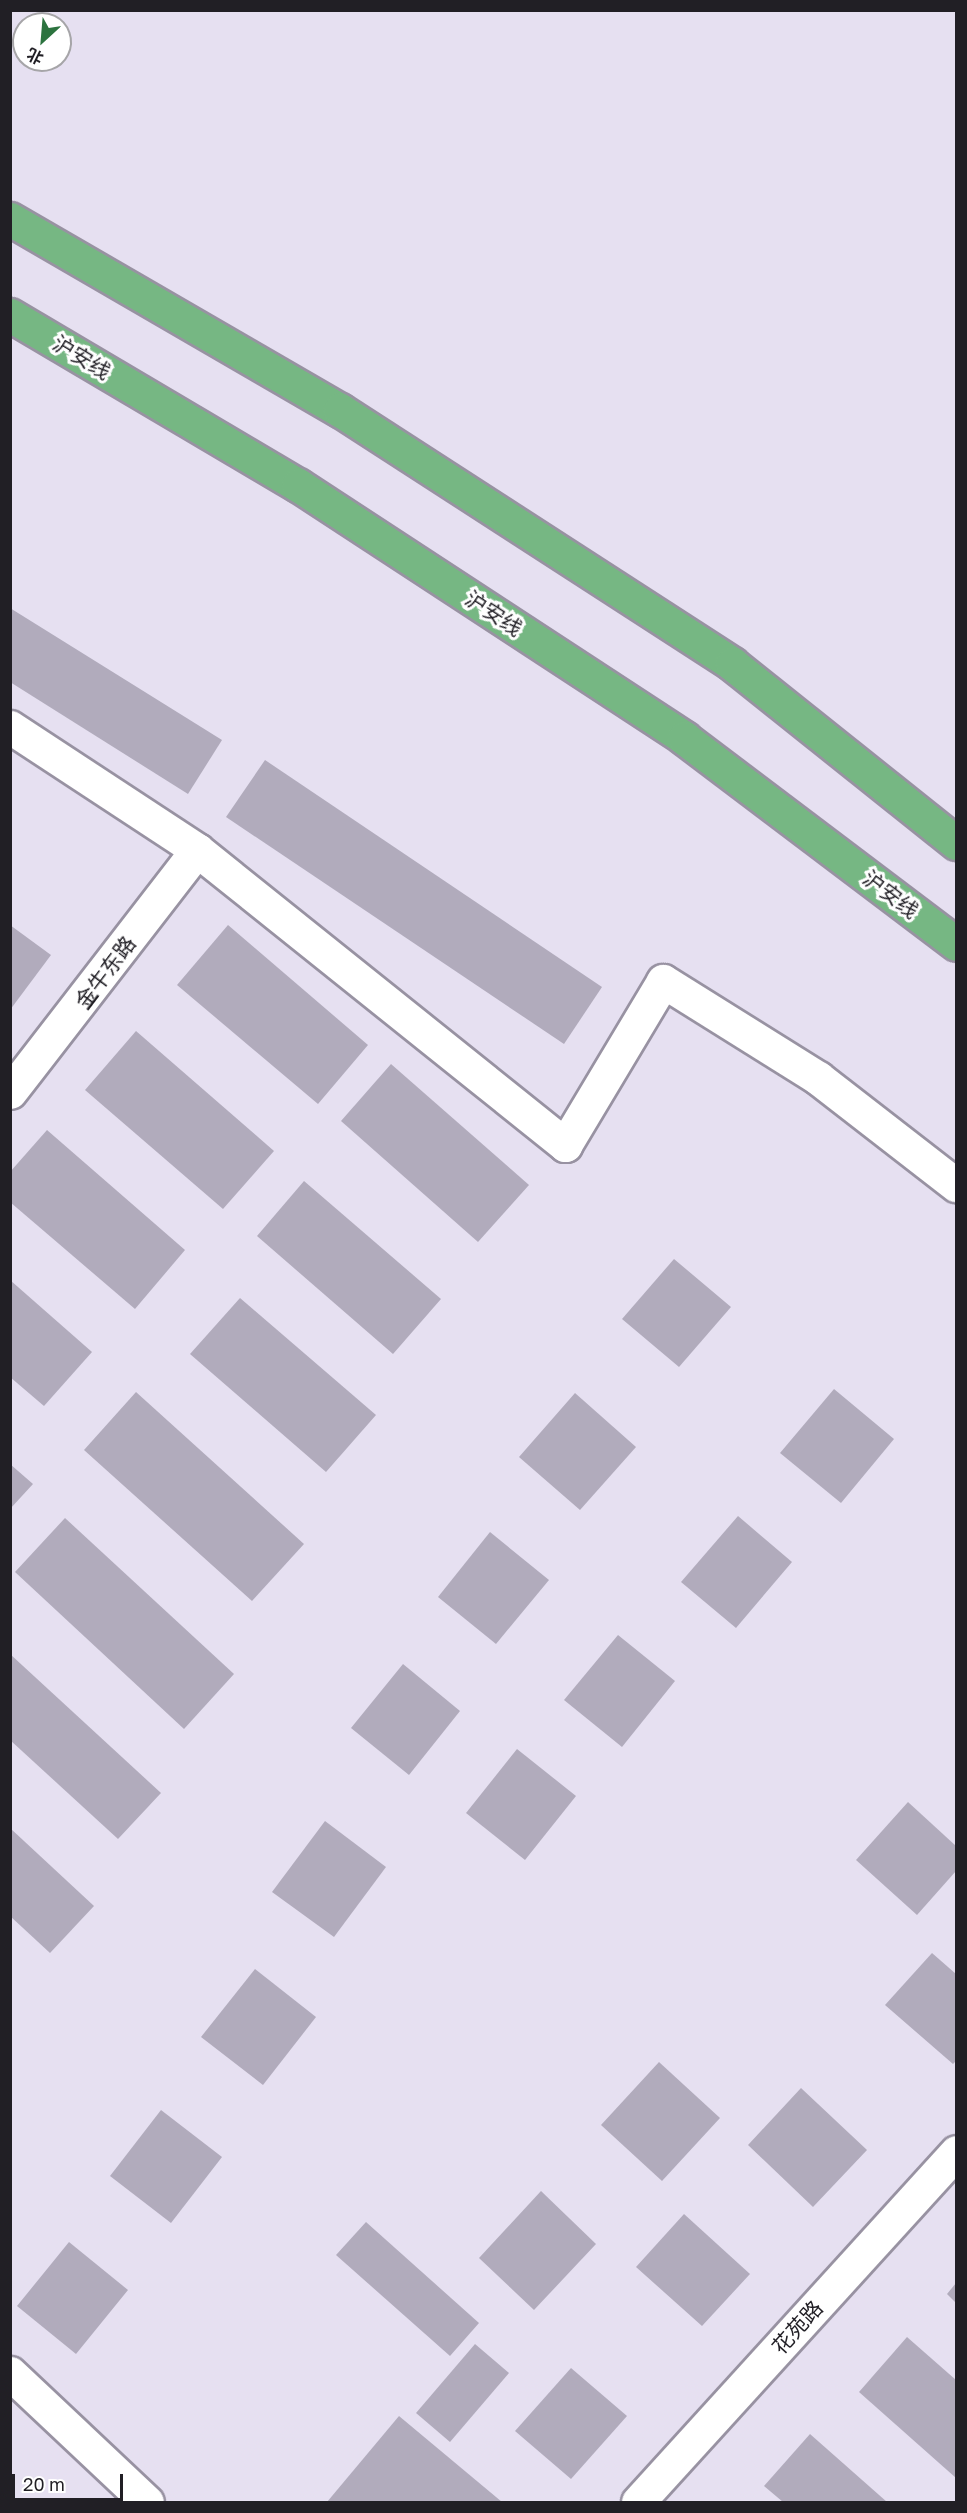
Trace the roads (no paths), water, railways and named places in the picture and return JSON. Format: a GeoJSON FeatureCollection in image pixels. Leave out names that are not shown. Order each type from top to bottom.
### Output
{"type":"FeatureCollection","features":[{"type":"Feature","properties":{"kind":"highway"},"geometry":{"type":"LineString","coordinates":[[10,219],[340,410],[732,664],[957,843]]}},
{"type":"Feature","properties":{"kind":"highway","name":"沪安线"},"geometry":{"type":"LineString","coordinates":[[10,315],[298,485],[684,738],[957,944]]}},
{"type":"Feature","properties":{"kind":"street"},"geometry":{"type":"LineString","coordinates":[[10,727],[197,850],[565,1145],[663,981],[818,1078],[957,1185]]}},
{"type":"Feature","properties":{"kind":"street","name":"金牛东路"},"geometry":{"type":"LineString","coordinates":[[10,1092],[197,850]]}},
{"type":"Feature","properties":{"kind":"street","name":"花苑路"},"geometry":{"type":"LineString","coordinates":[[638,2502],[957,2152]]}},
{"type":"Feature","properties":{"kind":"street"},"geometry":{"type":"LineString","coordinates":[[10,2373],[147,2502]]}}]}
